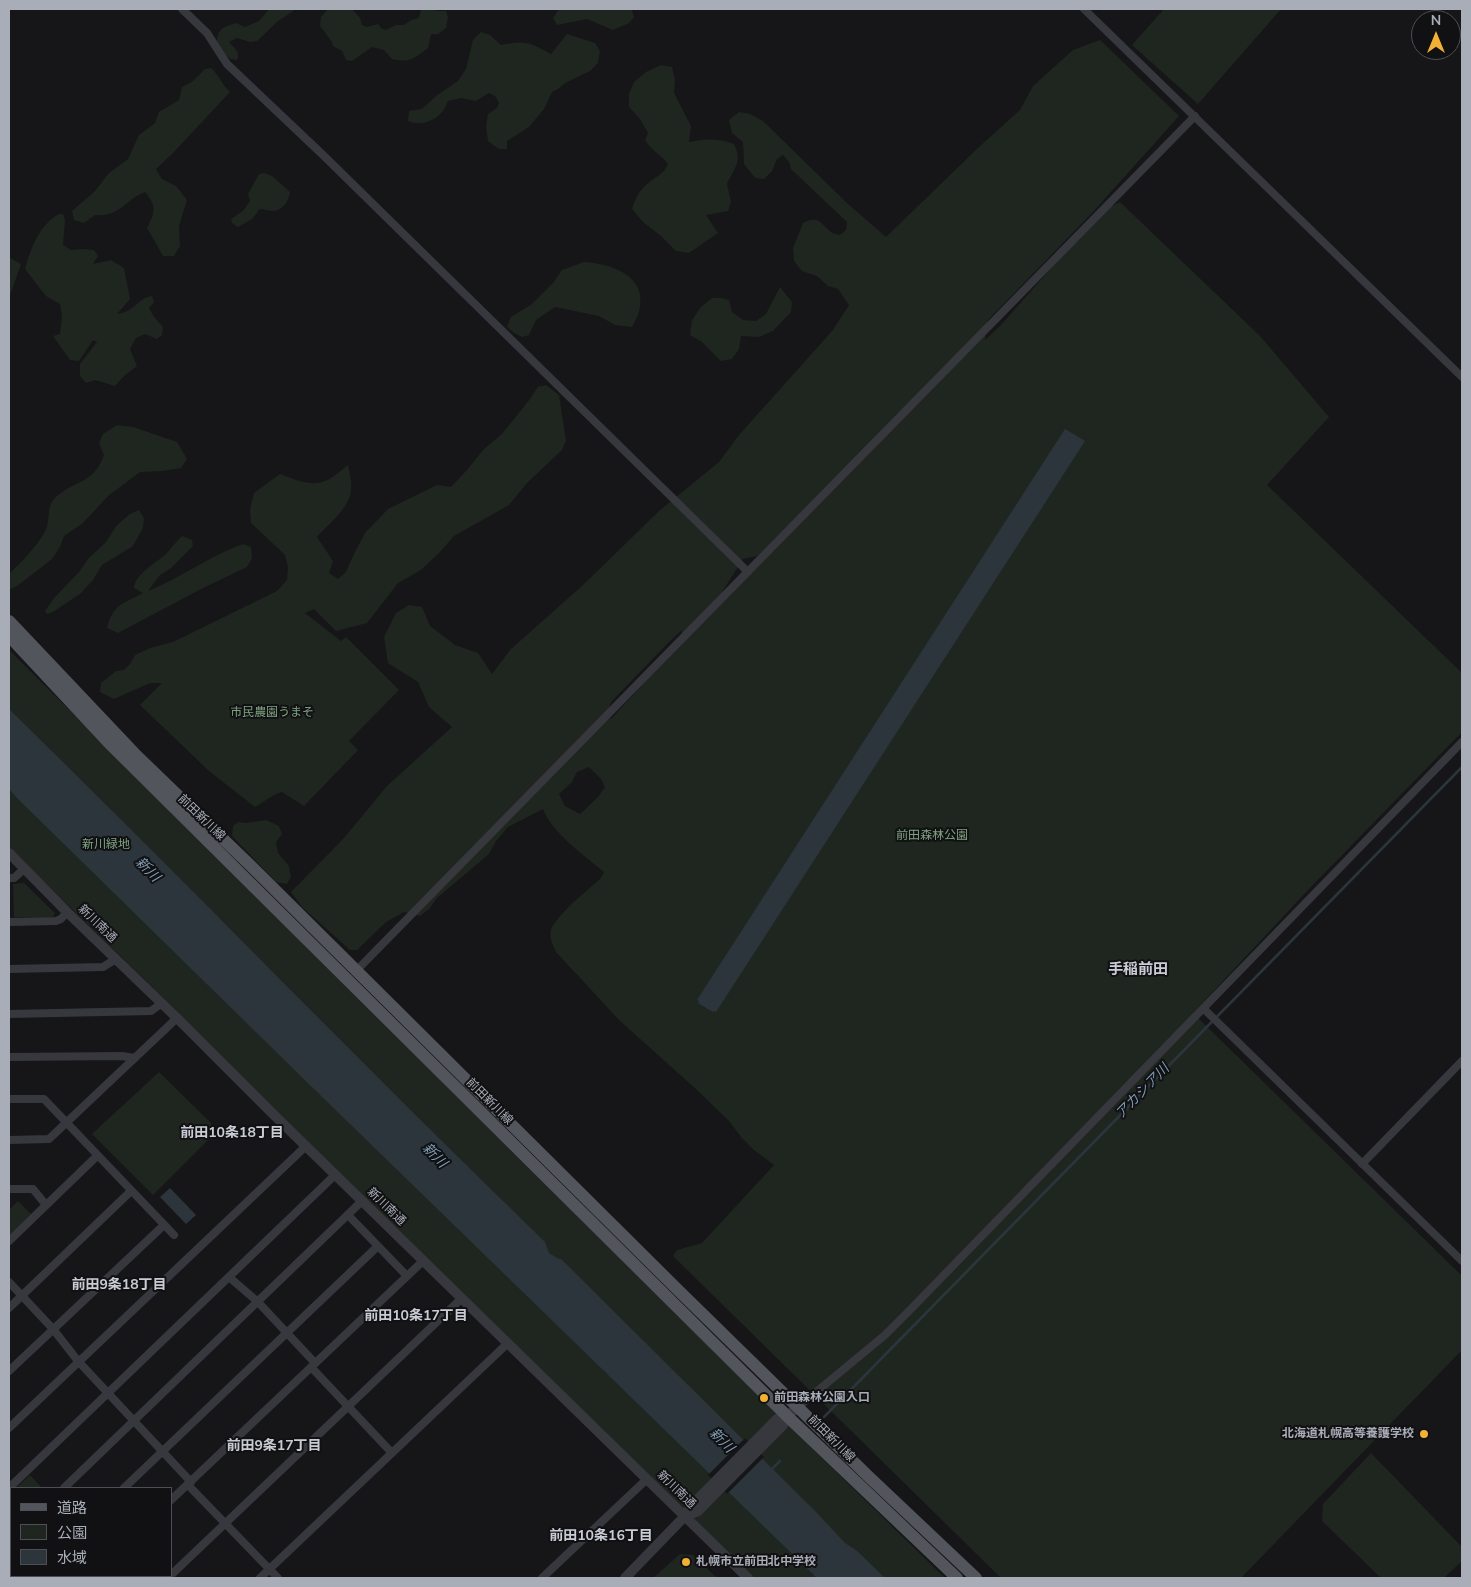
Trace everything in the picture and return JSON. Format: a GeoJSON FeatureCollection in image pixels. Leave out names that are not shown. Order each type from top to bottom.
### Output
{"type":"FeatureCollection","features":[{"type":"Feature","properties":{"kind":"main road","name":"前田新川線"},"geometry":{"type":"LineString","coordinates":[[9,621],[134,753],[352,975],[782,1420],[957,1578]]}},
{"type":"Feature","properties":{"kind":"main road","name":"前田新川線"},"geometry":{"type":"LineString","coordinates":[[9,636],[108,742],[976,1578]]}},
{"type":"Feature","properties":{"kind":"street"},"geometry":{"type":"LineString","coordinates":[[182,9],[207,33],[227,64],[323,155],[748,572]]}},
{"type":"Feature","properties":{"kind":"street"},"geometry":{"type":"LineString","coordinates":[[1084,9],[1462,377]]}},
{"type":"Feature","properties":{"kind":"street"},"geometry":{"type":"LineString","coordinates":[[352,975],[1195,116]]}},
{"type":"Feature","properties":{"kind":"street"},"geometry":{"type":"LineString","coordinates":[[625,1578],[782,1420],[885,1335],[1206,1010],[1462,742]]}},
{"type":"Feature","properties":{"kind":"street","name":"新川南通"},"geometry":{"type":"LineString","coordinates":[[9,853],[335,1175],[748,1578]]}},
{"type":"Feature","properties":{"kind":"street"},"geometry":{"type":"LineString","coordinates":[[9,878],[14,878],[25,868]]}},
{"type":"Feature","properties":{"kind":"street"},"geometry":{"type":"LineString","coordinates":[[9,922],[56,921],[61,919],[67,912]]}},
{"type":"Feature","properties":{"kind":"street"},"geometry":{"type":"LineString","coordinates":[[9,969],[103,967],[116,959]]}},
{"type":"Feature","properties":{"kind":"street"},"geometry":{"type":"LineString","coordinates":[[9,1014],[151,1011],[162,1003]]}},
{"type":"Feature","properties":{"kind":"street"},"geometry":{"type":"LineString","coordinates":[[1206,1010],[1462,1261]]}},
{"type":"Feature","properties":{"kind":"street"},"geometry":{"type":"LineString","coordinates":[[9,1140],[49,1139],[177,1018]]}},
{"type":"Feature","properties":{"kind":"street"},"geometry":{"type":"LineString","coordinates":[[9,1057],[122,1056],[135,1058]]}},
{"type":"Feature","properties":{"kind":"street"},"geometry":{"type":"LineString","coordinates":[[1362,1164],[1462,1060]]}},
{"type":"Feature","properties":{"kind":"street"},"geometry":{"type":"LineString","coordinates":[[9,1099],[44,1099],[174,1235]]}},
{"type":"Feature","properties":{"kind":"street"},"geometry":{"type":"LineString","coordinates":[[9,1428],[306,1146]]}},
{"type":"Feature","properties":{"kind":"street"},"geometry":{"type":"LineString","coordinates":[[9,1241],[98,1156]]}},
{"type":"Feature","properties":{"kind":"street"},"geometry":{"type":"LineString","coordinates":[[10,1487],[335,1175]]}},
{"type":"Feature","properties":{"kind":"street"},"geometry":{"type":"LineString","coordinates":[[9,1189],[33,1189],[46,1205]]}},
{"type":"Feature","properties":{"kind":"street"},"geometry":{"type":"LineString","coordinates":[[9,1308],[131,1191]]}},
{"type":"Feature","properties":{"kind":"street"},"geometry":{"type":"LineString","coordinates":[[65,1487],[362,1201]]}},
{"type":"Feature","properties":{"kind":"street"},"geometry":{"type":"LineString","coordinates":[[348,1215],[407,1276]]}},
{"type":"Feature","properties":{"kind":"street"},"geometry":{"type":"LineString","coordinates":[[9,1371],[164,1225]]}},
{"type":"Feature","properties":{"kind":"street"},"geometry":{"type":"LineString","coordinates":[[125,1487],[378,1246]]}},
{"type":"Feature","properties":{"kind":"street"},"geometry":{"type":"LineString","coordinates":[[172,1499],[424,1261]]}},
{"type":"Feature","properties":{"kind":"street"},"geometry":{"type":"LineString","coordinates":[[229,1277],[258,1302],[287,1333],[313,1365],[392,1453]]}},
{"type":"Feature","properties":{"kind":"street"},"geometry":{"type":"LineString","coordinates":[[9,1282],[53,1329],[78,1361],[163,1451],[225,1524],[278,1578]]}},
{"type":"Feature","properties":{"kind":"street"},"geometry":{"type":"LineString","coordinates":[[172,1574],[462,1298]]}},
{"type":"Feature","properties":{"kind":"street"},"geometry":{"type":"LineString","coordinates":[[260,1578],[508,1343]]}},
{"type":"Feature","properties":{"kind":"street"},"geometry":{"type":"LineString","coordinates":[[542,1578],[648,1479]]}},
{"type":"Feature","properties":{"kind":"street"},"geometry":{"type":"LineString","coordinates":[[9,1532],[10,1538]]}},
{"type":"Feature","properties":{"kind":"green space"},"geometry":{"type":"Polygon","coordinates":[[[269,9],[296,9],[277,22],[257,41],[250,42],[237,38],[229,42],[238,55],[237,60],[230,59],[217,41],[220,31],[236,23],[245,27],[259,21],[269,9]]]}},
{"type":"Feature","properties":{"kind":"green space"},"geometry":{"type":"Polygon","coordinates":[[[328,9],[352,9],[360,18],[362,25],[367,27],[378,24],[386,30],[419,18],[421,9],[446,11],[448,17],[446,28],[438,34],[431,34],[428,48],[412,59],[404,61],[392,59],[384,50],[372,47],[352,61],[346,60],[342,51],[333,46],[320,26],[321,17],[328,9]]]}},
{"type":"Feature","properties":{"kind":"green space"},"geometry":{"type":"Polygon","coordinates":[[[559,9],[630,9],[634,17],[629,23],[613,30],[587,19],[557,25],[553,18],[559,9]]]}},
{"type":"Feature","properties":{"kind":"green space"},"geometry":{"type":"Polygon","coordinates":[[[1164,9],[1281,9],[1198,104],[1132,45],[1164,9]]]}},
{"type":"Feature","properties":{"kind":"green space"},"geometry":{"type":"Polygon","coordinates":[[[481,32],[490,35],[501,45],[522,42],[551,54],[567,34],[595,43],[600,51],[598,63],[590,71],[565,83],[552,92],[544,109],[529,127],[507,141],[507,149],[499,149],[488,141],[486,126],[488,114],[497,108],[499,103],[495,96],[489,93],[476,101],[461,98],[448,101],[444,110],[439,115],[426,122],[408,121],[409,111],[422,109],[436,96],[458,81],[466,69],[473,40],[481,32]]]}},
{"type":"Feature","properties":{"kind":"green space","name":"前田森林公園"},"geometry":{"type":"Polygon","coordinates":[[[1100,40],[1179,116],[1092,213],[988,320],[985,340],[1001,325],[1102,211],[1120,202],[1260,336],[1329,417],[1267,485],[1462,673],[1462,732],[1309,889],[1193,1013],[1462,1276],[1462,1350],[1241,1578],[1001,1578],[673,1256],[677,1250],[702,1243],[774,1165],[754,1150],[730,1122],[697,1090],[619,1020],[556,952],[551,936],[554,924],[566,910],[600,879],[604,872],[561,835],[543,809],[508,827],[496,841],[489,854],[437,898],[429,909],[420,916],[404,912],[386,922],[357,950],[350,950],[302,907],[291,892],[344,838],[387,786],[452,727],[429,707],[418,682],[388,663],[384,637],[396,613],[409,605],[422,607],[430,626],[455,645],[478,653],[492,674],[511,649],[583,585],[659,511],[719,462],[739,435],[833,330],[849,305],[838,289],[828,286],[817,276],[802,271],[794,261],[793,248],[803,223],[810,220],[819,221],[830,231],[840,235],[846,230],[847,222],[791,169],[789,162],[783,155],[777,159],[772,171],[764,179],[755,178],[744,164],[743,142],[732,133],[729,120],[739,112],[750,114],[763,121],[848,204],[886,237],[1020,110],[1033,86],[1073,50],[1100,40]],[[767,548],[757,556],[743,559],[722,592],[729,592],[767,548]],[[682,630],[611,702],[605,721],[612,718],[681,643],[682,630]],[[589,767],[577,772],[572,782],[559,794],[565,806],[580,814],[598,797],[605,787],[601,779],[589,767]]]}},
{"type":"Feature","properties":{"kind":"green space"},"geometry":{"type":"Polygon","coordinates":[[[661,65],[672,67],[675,80],[674,93],[691,126],[689,142],[712,140],[728,142],[734,144],[738,156],[727,184],[731,202],[728,211],[706,215],[718,233],[689,253],[676,251],[643,222],[632,209],[642,189],[662,173],[668,164],[645,140],[648,133],[640,119],[629,107],[629,94],[634,82],[646,72],[661,65]]]}},
{"type":"Feature","properties":{"kind":"green space"},"geometry":{"type":"Polygon","coordinates":[[[211,68],[230,92],[156,169],[162,179],[176,186],[187,200],[179,226],[180,246],[174,256],[163,256],[147,228],[154,210],[152,201],[145,192],[117,211],[104,215],[95,215],[84,223],[74,220],[72,211],[95,191],[109,173],[128,159],[139,135],[155,123],[159,112],[179,100],[182,87],[193,81],[205,69],[211,68]]]}},
{"type":"Feature","properties":{"kind":"green space"},"geometry":{"type":"Polygon","coordinates":[[[264,173],[272,176],[290,192],[288,199],[276,211],[260,209],[252,219],[238,227],[232,223],[231,219],[243,211],[250,201],[248,194],[259,174],[264,173]]]}},
{"type":"Feature","properties":{"kind":"green space"},"geometry":{"type":"Polygon","coordinates":[[[59,214],[63,214],[65,220],[63,245],[71,250],[94,250],[98,256],[93,264],[111,260],[124,268],[130,299],[117,314],[128,311],[142,300],[152,296],[154,302],[149,308],[163,327],[162,335],[157,339],[145,334],[136,338],[130,349],[137,366],[115,386],[95,380],[86,383],[80,376],[80,364],[97,342],[93,340],[79,361],[70,360],[53,336],[60,334],[62,317],[60,304],[46,296],[25,269],[33,245],[41,231],[46,224],[59,214]]]}},
{"type":"Feature","properties":{"kind":"green space"},"geometry":{"type":"Polygon","coordinates":[[[9,259],[21,264],[9,298],[9,259]]]}},
{"type":"Feature","properties":{"kind":"green space"},"geometry":{"type":"Polygon","coordinates":[[[584,262],[616,269],[626,274],[639,289],[641,300],[638,314],[632,327],[615,325],[599,316],[555,307],[536,320],[529,335],[522,337],[507,327],[511,317],[532,304],[553,283],[562,270],[584,262]]]}},
{"type":"Feature","properties":{"kind":"green space"},"geometry":{"type":"Polygon","coordinates":[[[780,287],[792,302],[791,312],[773,331],[759,337],[741,336],[739,349],[732,359],[721,361],[702,342],[690,335],[692,320],[701,307],[712,298],[729,300],[732,312],[743,320],[756,321],[766,314],[780,287]]]}},
{"type":"Feature","properties":{"kind":"green space","name":"市民農園うまそ"},"geometry":{"type":"Polygon","coordinates":[[[546,385],[559,395],[566,441],[562,450],[527,483],[509,505],[454,536],[421,570],[398,583],[367,623],[336,631],[314,609],[305,613],[341,641],[346,637],[399,690],[349,741],[358,750],[304,806],[282,792],[255,807],[209,771],[140,705],[162,683],[150,683],[114,699],[100,692],[101,683],[116,671],[124,670],[135,655],[150,648],[173,642],[277,591],[287,580],[288,567],[285,555],[251,523],[250,509],[254,493],[280,474],[302,482],[319,483],[331,478],[348,465],[351,492],[346,505],[317,537],[333,561],[329,573],[338,579],[346,572],[365,533],[388,509],[437,485],[451,487],[484,449],[502,434],[538,387],[546,385]]]}},
{"type":"Feature","properties":{"kind":"green space"},"geometry":{"type":"Polygon","coordinates":[[[117,425],[133,427],[177,442],[187,459],[181,468],[140,472],[108,496],[83,523],[64,536],[60,547],[52,559],[9,590],[9,574],[40,540],[47,526],[51,503],[60,493],[94,472],[104,455],[99,443],[103,434],[117,425]]]}},
{"type":"Feature","properties":{"kind":"green space"},"geometry":{"type":"Polygon","coordinates":[[[139,510],[144,518],[143,528],[133,546],[102,565],[93,580],[81,593],[47,614],[45,611],[55,597],[79,572],[89,558],[106,542],[117,525],[130,514],[139,510]]]}},
{"type":"Feature","properties":{"kind":"green space"},"geometry":{"type":"Polygon","coordinates":[[[182,536],[192,540],[193,546],[171,568],[160,575],[148,591],[243,544],[251,547],[252,558],[247,567],[118,633],[107,628],[109,620],[116,609],[143,593],[134,588],[138,578],[166,554],[182,536]]]}},
{"type":"Feature","properties":{"kind":"green space","name":"新川緑地"},"geometry":{"type":"Polygon","coordinates":[[[9,650],[945,1578],[753,1578],[9,848],[9,650]]]}},
{"type":"Feature","properties":{"kind":"green space"},"geometry":{"type":"Polygon","coordinates":[[[266,820],[279,826],[282,834],[276,842],[278,853],[289,866],[291,877],[287,884],[276,882],[232,836],[233,826],[238,822],[246,823],[266,820]]]}},
{"type":"Feature","properties":{"kind":"green space"},"geometry":{"type":"Polygon","coordinates":[[[24,883],[55,913],[53,917],[14,917],[13,884],[24,883]]]}},
{"type":"Feature","properties":{"kind":"green space"},"geometry":{"type":"Polygon","coordinates":[[[159,1072],[211,1123],[211,1137],[153,1195],[92,1134],[159,1072]]]}},
{"type":"Feature","properties":{"kind":"green space"},"geometry":{"type":"Polygon","coordinates":[[[18,1201],[31,1214],[9,1235],[9,1210],[18,1201]]]}},
{"type":"Feature","properties":{"kind":"green space"},"geometry":{"type":"Polygon","coordinates":[[[1371,1453],[1462,1547],[1462,1561],[1444,1578],[1381,1578],[1322,1521],[1323,1504],[1371,1453]]]}},
{"type":"Feature","properties":{"kind":"green space"},"geometry":{"type":"Polygon","coordinates":[[[30,1475],[41,1487],[17,1487],[30,1475]]]}},
{"type":"Feature","properties":{"kind":"green space","name":"札幌市立前田北中学校"},"geometry":{"type":"Polygon","coordinates":[[[680,1554],[693,1555],[717,1578],[653,1578],[680,1554]]]}},
{"type":"Feature","properties":{"kind":"water"},"geometry":{"type":"Polygon","coordinates":[[[1065,429],[1085,441],[716,1012],[698,1003],[699,1001],[697,1000],[1065,429]]]}},
{"type":"Feature","properties":{"kind":"water","name":"新川"},"geometry":{"type":"Polygon","coordinates":[[[9,709],[410,1110],[545,1242],[549,1253],[561,1259],[845,1543],[857,1551],[885,1578],[817,1578],[17,798],[9,789],[9,709]]]}},
{"type":"Feature","properties":{"kind":"water"},"geometry":{"type":"Polygon","coordinates":[[[170,1188],[196,1215],[186,1224],[160,1197],[170,1188]]]}},
{"type":"Feature","properties":{"kind":"pier"},"geometry":{"type":"Polygon","coordinates":[[[745,1438],[764,1457],[727,1494],[708,1475],[745,1438]]]}},
{"type":"Feature","properties":{"kind":"waterway","name":"アカシア川"},"geometry":{"type":"LineString","coordinates":[[824,1417],[1462,767]]}},
{"type":"Feature","properties":{"kind":"waterway","name":"アカシア川"},"geometry":{"type":"LineString","coordinates":[[770,1471],[780,1461]]}},
{"type":"Feature","properties":{"kind":"place","name":"前田森林公園入口"},"geometry":{"type":"Point","coordinates":[764,1398]}},
{"type":"Feature","properties":{"kind":"place","name":"北海道札幌高等養護学校"},"geometry":{"type":"Point","coordinates":[1424,1434]}},
{"type":"Feature","properties":{"kind":"place","name":"札幌市立前田北中学校"},"geometry":{"type":"Point","coordinates":[686,1562]}},
{"type":"Feature","properties":{"kind":"district","name":"手稲前田"},"geometry":{"type":"Point","coordinates":[1138,970]}},
{"type":"Feature","properties":{"kind":"district","name":"前田10条18丁目"},"geometry":{"type":"Point","coordinates":[232,1134]}},
{"type":"Feature","properties":{"kind":"district","name":"前田9条18丁目"},"geometry":{"type":"Point","coordinates":[119,1286]}},
{"type":"Feature","properties":{"kind":"district","name":"前田10条17丁目"},"geometry":{"type":"Point","coordinates":[416,1317]}},
{"type":"Feature","properties":{"kind":"district","name":"前田9条17丁目"},"geometry":{"type":"Point","coordinates":[274,1447]}},
{"type":"Feature","properties":{"kind":"district","name":"前田10条16丁目"},"geometry":{"type":"Point","coordinates":[601,1537]}}]}
